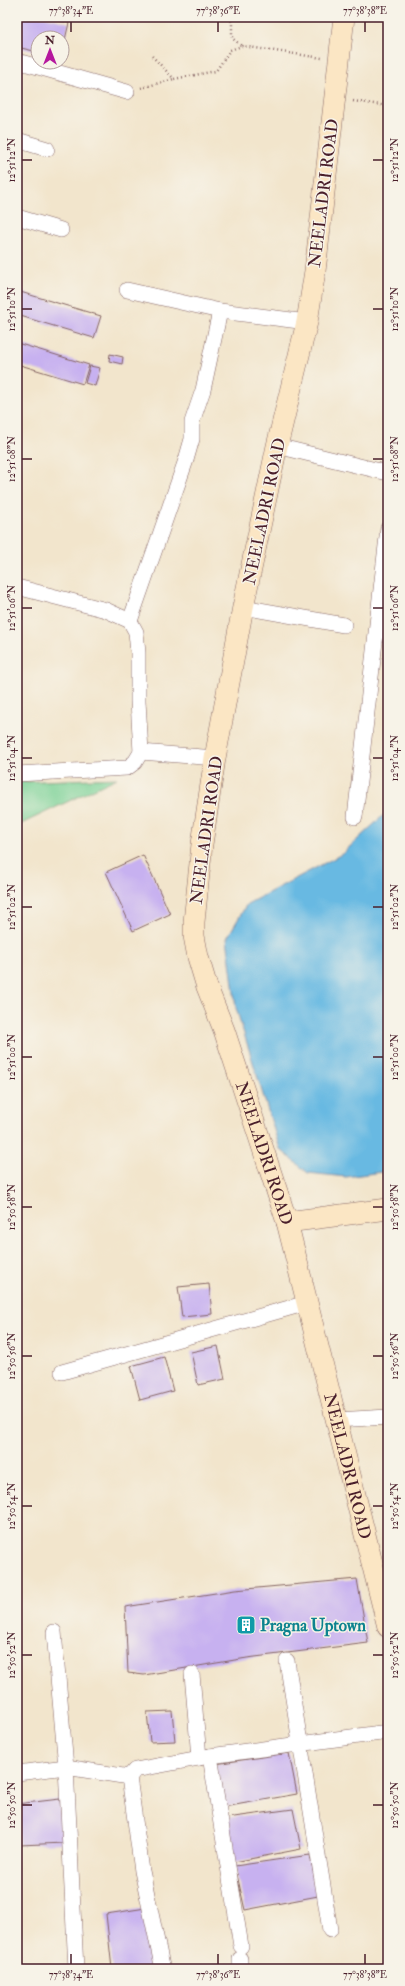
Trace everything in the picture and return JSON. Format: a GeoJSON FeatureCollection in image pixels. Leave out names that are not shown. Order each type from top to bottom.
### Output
{"type":"FeatureCollection","features":[{"type":"Feature","properties":{"kind":"street","name":"NEELADRI ROAD"},"geometry":{"type":"LineString","coordinates":[[344,17],[315,270],[307,322],[277,446],[243,607],[215,758],[201,852],[194,936],[198,957],[207,986],[224,1030],[287,1222],[388,1627]]}},
{"type":"Feature","properties":{"kind":"street"},"geometry":{"type":"LineString","coordinates":[[17,61],[127,92]]}},
{"type":"Feature","properties":{"kind":"street"},"geometry":{"type":"LineString","coordinates":[[17,140],[47,149]]}},
{"type":"Feature","properties":{"kind":"street"},"geometry":{"type":"LineString","coordinates":[[17,217],[61,230]]}},
{"type":"Feature","properties":{"kind":"street"},"geometry":{"type":"LineString","coordinates":[[127,290],[220,311],[307,322]]}},
{"type":"Feature","properties":{"kind":"street"},"geometry":{"type":"LineString","coordinates":[[130,621],[186,460],[192,439],[192,422],[203,390],[220,311]]}},
{"type":"Feature","properties":{"kind":"street"},"geometry":{"type":"LineString","coordinates":[[277,446],[388,473]]}},
{"type":"Feature","properties":{"kind":"street"},"geometry":{"type":"LineString","coordinates":[[355,817],[388,528]]}},
{"type":"Feature","properties":{"kind":"street"},"geometry":{"type":"LineString","coordinates":[[17,587],[106,610],[130,621],[136,632],[138,653],[138,701],[141,752],[135,762],[127,768],[17,774]]}},
{"type":"Feature","properties":{"kind":"street"},"geometry":{"type":"LineString","coordinates":[[243,607],[344,625]]}},
{"type":"Feature","properties":{"kind":"street"},"geometry":{"type":"LineString","coordinates":[[141,752],[215,758]]}},
{"type":"Feature","properties":{"kind":"street"},"geometry":{"type":"LineString","coordinates":[[287,1222],[388,1208]]}},
{"type":"Feature","properties":{"kind":"street"},"geometry":{"type":"LineString","coordinates":[[62,1372],[307,1303]]}},
{"type":"Feature","properties":{"kind":"street"},"geometry":{"type":"LineString","coordinates":[[336,1420],[388,1417]]}},
{"type":"Feature","properties":{"kind":"street"},"geometry":{"type":"LineString","coordinates":[[54,1632],[66,1767],[76,1969]]}},
{"type":"Feature","properties":{"kind":"street"},"geometry":{"type":"LineString","coordinates":[[287,1661],[330,1930]]}},
{"type":"Feature","properties":{"kind":"street"},"geometry":{"type":"LineString","coordinates":[[192,1674],[240,1958]]}},
{"type":"Feature","properties":{"kind":"street"},"geometry":{"type":"LineString","coordinates":[[129,1776],[135,1770],[205,1757],[388,1732]]}},
{"type":"Feature","properties":{"kind":"street"},"geometry":{"type":"LineString","coordinates":[[17,1773],[66,1767],[129,1776]]}},
{"type":"Feature","properties":{"kind":"street"},"geometry":{"type":"LineString","coordinates":[[129,1776],[142,1871],[162,1965]]}},
{"type":"Feature","properties":{"kind":"path"},"geometry":{"type":"LineString","coordinates":[[229,17],[232,22],[232,38],[242,46]]}},
{"type":"Feature","properties":{"kind":"path"},"geometry":{"type":"LineString","coordinates":[[127,92],[174,79],[216,71],[230,50],[242,46],[315,56],[339,64]]}},
{"type":"Feature","properties":{"kind":"path"},"geometry":{"type":"LineString","coordinates":[[152,56],[174,79]]}},
{"type":"Feature","properties":{"kind":"path"},"geometry":{"type":"LineString","coordinates":[[334,98],[388,106]]}},
{"type":"Feature","properties":{"kind":"green space"},"geometry":{"type":"Polygon","coordinates":[[[117,778],[17,826],[17,782],[117,778]]]}},
{"type":"Feature","properties":{"kind":"water"},"geometry":{"type":"Polygon","coordinates":[[[388,811],[388,1171],[346,1177],[308,1173],[280,1149],[236,1008],[227,938],[247,904],[342,854],[388,811]]]}},
{"type":"Feature","properties":{"kind":"building"},"geometry":{"type":"Polygon","coordinates":[[[19,17],[46,17],[69,23],[67,30],[30,30],[30,50],[17,47],[19,17]]]}},
{"type":"Feature","properties":{"kind":"building"},"geometry":{"type":"Polygon","coordinates":[[[17,291],[101,316],[94,338],[17,315],[17,291]]]}},
{"type":"Feature","properties":{"kind":"building"},"geometry":{"type":"Polygon","coordinates":[[[17,343],[89,365],[83,384],[17,364],[17,343]]]}},
{"type":"Feature","properties":{"kind":"building"},"geometry":{"type":"Polygon","coordinates":[[[110,354],[123,357],[122,364],[109,361],[110,354]]]}},
{"type":"Feature","properties":{"kind":"building"},"geometry":{"type":"Polygon","coordinates":[[[90,366],[100,368],[95,386],[85,383],[90,366]]]}},
{"type":"Feature","properties":{"kind":"building"},"geometry":{"type":"Polygon","coordinates":[[[143,855],[170,914],[133,931],[106,872],[143,855]]]}},
{"type":"Feature","properties":{"kind":"building"},"geometry":{"type":"Polygon","coordinates":[[[209,1284],[212,1314],[182,1317],[178,1287],[209,1284]]]}},
{"type":"Feature","properties":{"kind":"building"},"geometry":{"type":"Polygon","coordinates":[[[218,1346],[225,1379],[198,1385],[191,1352],[218,1346]]]}},
{"type":"Feature","properties":{"kind":"building"},"geometry":{"type":"Polygon","coordinates":[[[164,1357],[173,1391],[140,1400],[131,1366],[164,1357]]]}},
{"type":"Feature","properties":{"kind":"building","name":"Pragna Uptown"},"geometry":{"type":"Polygon","coordinates":[[[357,1579],[368,1643],[247,1658],[144,1675],[128,1673],[125,1607],[235,1590],[357,1579]]]}},
{"type":"Feature","properties":{"kind":"building"},"geometry":{"type":"Polygon","coordinates":[[[172,1711],[175,1741],[150,1742],[147,1712],[172,1711]]]}},
{"type":"Feature","properties":{"kind":"building"},"geometry":{"type":"Polygon","coordinates":[[[289,1753],[297,1794],[224,1807],[215,1764],[289,1753]]]}},
{"type":"Feature","properties":{"kind":"building"},"geometry":{"type":"Polygon","coordinates":[[[60,1799],[64,1843],[20,1845],[17,1804],[60,1799]]]}},
{"type":"Feature","properties":{"kind":"building"},"geometry":{"type":"Polygon","coordinates":[[[293,1809],[301,1849],[229,1863],[219,1819],[293,1809]]]}},
{"type":"Feature","properties":{"kind":"building"},"geometry":{"type":"Polygon","coordinates":[[[310,1855],[318,1896],[245,1910],[235,1866],[310,1855]]]}},
{"type":"Feature","properties":{"kind":"building"},"geometry":{"type":"Polygon","coordinates":[[[146,1908],[159,1969],[112,1969],[106,1914],[146,1908]]]}},
{"type":"Feature","properties":{"kind":"place","name":"Pragna Uptown"},"geometry":{"type":"Point","coordinates":[246,1625]}}]}
